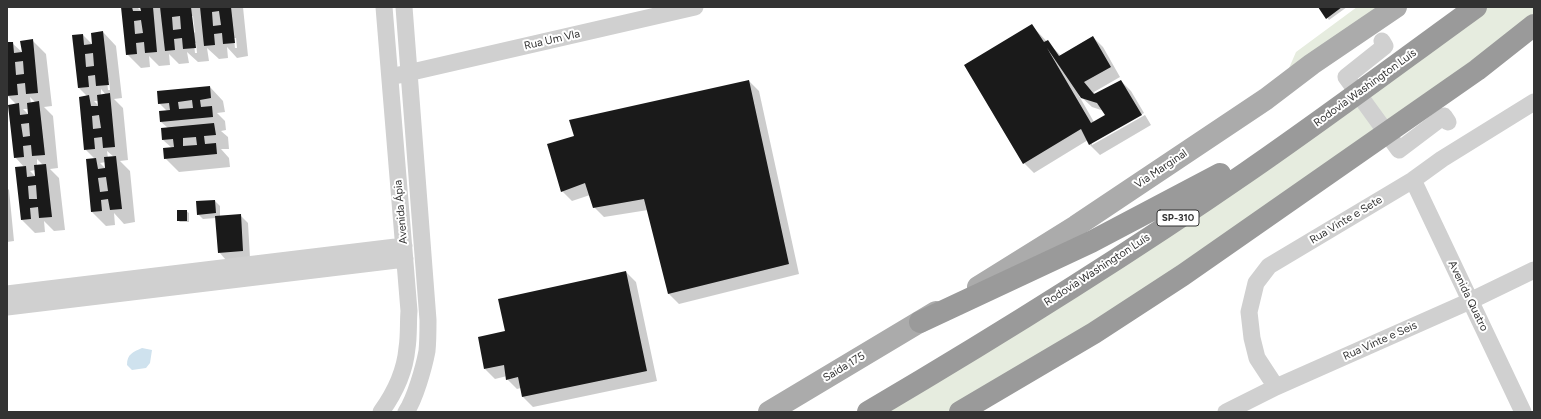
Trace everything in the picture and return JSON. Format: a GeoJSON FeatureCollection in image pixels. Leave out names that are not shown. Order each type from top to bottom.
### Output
{"type":"FeatureCollection","features":[{"type":"Feature","properties":{"kind":"highway","name":"Rodovia Washington Luís"},"geometry":{"type":"LineString","coordinates":[[868,412],[980,346],[1166,226],[1323,118],[1476,7]]}},
{"type":"Feature","properties":{"kind":"highway"},"geometry":{"type":"LineString","coordinates":[[960,412],[1094,332],[1183,275],[1477,70],[1534,25]]}},
{"type":"Feature","properties":{"kind":"highway"},"geometry":{"type":"LineString","coordinates":[[920,322],[1098,239],[1168,203],[1323,118]]}},
{"type":"Feature","properties":{"kind":"main road","name":"Via Marginal"},"geometry":{"type":"LineString","coordinates":[[920,322],[1076,226],[1266,99],[1312,64],[1396,7]]}},
{"type":"Feature","properties":{"kind":"main road","name":"Saída 175"},"geometry":{"type":"LineString","coordinates":[[769,412],[920,322]]}},
{"type":"Feature","properties":{"kind":"street","name":"Avenida Ápia"},"geometry":{"type":"LineString","coordinates":[[381,412],[390,400],[400,378],[407,350],[409,310],[384,7]]}},
{"type":"Feature","properties":{"kind":"street","name":"Avenida Ápia"},"geometry":{"type":"LineString","coordinates":[[404,7],[428,320],[427,350],[419,381],[409,408],[406,412]]}},
{"type":"Feature","properties":{"kind":"street","name":"Rua Um Vla"},"geometry":{"type":"LineString","coordinates":[[390,76],[409,73],[695,7]]}},
{"type":"Feature","properties":{"kind":"street"},"geometry":{"type":"LineString","coordinates":[[1382,40],[1385,46],[1346,77],[1399,150],[1444,116],[1448,122]]}},
{"type":"Feature","properties":{"kind":"street","name":"Rua Vinte e Sete"},"geometry":{"type":"LineString","coordinates":[[1276,387],[1257,358],[1252,338],[1249,312],[1256,283],[1269,266],[1413,180],[1442,159],[1534,102]]}},
{"type":"Feature","properties":{"kind":"street","name":"Avenida Quatro"},"geometry":{"type":"LineString","coordinates":[[1413,180],[1523,412]]}},
{"type":"Feature","properties":{"kind":"street"},"geometry":{"type":"LineString","coordinates":[[7,294],[404,252]]}},
{"type":"Feature","properties":{"kind":"street"},"geometry":{"type":"LineString","coordinates":[[7,307],[404,252]]}},
{"type":"Feature","properties":{"kind":"street","name":"Rua Vinte e Seis"},"geometry":{"type":"LineString","coordinates":[[1226,412],[1276,387],[1470,302],[1534,270]]}},
{"type":"Feature","properties":{"kind":"shaded area"},"geometry":{"type":"Polygon","coordinates":[[[1357,7],[1377,7],[1286,75],[1296,52],[1357,7]]]}},
{"type":"Feature","properties":{"kind":"shaded area"},"geometry":{"type":"Polygon","coordinates":[[[1486,7],[1534,7],[1534,16],[1223,239],[992,386],[947,412],[883,412],[1486,7]]]}},
{"type":"Feature","properties":{"kind":"water"},"geometry":{"type":"Polygon","coordinates":[[[142,348],[152,350],[150,363],[146,368],[132,370],[127,365],[128,358],[133,352],[142,348]]]}},
{"type":"Feature","properties":{"kind":"building"},"geometry":{"type":"Polygon","coordinates":[[[121,7],[132,7],[133,11],[141,11],[140,7],[153,7],[157,52],[145,53],[144,42],[136,43],[137,54],[126,55],[121,7]],[[141,20],[134,21],[135,34],[143,33],[141,20]]]}},
{"type":"Feature","properties":{"kind":"building"},"geometry":{"type":"Polygon","coordinates":[[[160,7],[191,7],[196,48],[183,49],[182,38],[174,39],[175,50],[165,51],[160,7]],[[180,16],[172,17],[173,30],[181,29],[180,16]]]}},
{"type":"Feature","properties":{"kind":"building"},"geometry":{"type":"Polygon","coordinates":[[[200,7],[231,7],[235,43],[223,44],[222,33],[214,34],[215,45],[204,46],[200,7]],[[219,11],[212,12],[213,26],[221,25],[219,11]]]}},
{"type":"Feature","properties":{"kind":"building"},"geometry":{"type":"Polygon","coordinates":[[[1318,7],[1342,7],[1326,19],[1318,7]]]}},
{"type":"Feature","properties":{"kind":"building"},"geometry":{"type":"Polygon","coordinates":[[[1032,24],[1044,42],[1048,40],[1059,56],[1093,36],[1111,67],[1084,82],[1094,94],[1121,80],[1142,115],[1089,145],[1081,129],[1023,164],[964,65],[1032,24]],[[1047,48],[1091,123],[1105,115],[1097,103],[1081,98],[1047,48]]]}},
{"type":"Feature","properties":{"kind":"building"},"geometry":{"type":"Polygon","coordinates":[[[103,31],[109,85],[96,86],[95,75],[88,76],[89,87],[78,88],[72,35],[83,34],[84,45],[92,44],[91,33],[103,31]],[[93,53],[85,54],[86,67],[94,66],[93,53]]]}},
{"type":"Feature","properties":{"kind":"building"},"geometry":{"type":"Polygon","coordinates":[[[33,39],[38,93],[26,94],[25,83],[17,84],[18,95],[7,96],[7,42],[13,42],[14,53],[22,52],[20,41],[33,39]],[[23,61],[15,62],[16,75],[24,74],[23,61]]]}},
{"type":"Feature","properties":{"kind":"building"},"geometry":{"type":"Polygon","coordinates":[[[749,80],[789,264],[668,294],[644,199],[593,208],[585,183],[561,192],[547,144],[574,136],[569,120],[749,80]]]}},
{"type":"Feature","properties":{"kind":"building"},"geometry":{"type":"Polygon","coordinates":[[[210,86],[211,98],[200,100],[201,107],[212,106],[213,117],[160,122],[159,111],[170,110],[169,103],[158,104],[157,91],[210,86]],[[192,100],[178,102],[179,109],[193,108],[192,100]]]}},
{"type":"Feature","properties":{"kind":"building"},"geometry":{"type":"Polygon","coordinates":[[[110,93],[115,147],[103,148],[102,137],[94,138],[95,149],[84,150],[79,97],[89,95],[91,106],[98,106],[97,95],[110,93]],[[99,115],[92,116],[93,129],[101,128],[99,115]]]}},
{"type":"Feature","properties":{"kind":"building"},"geometry":{"type":"Polygon","coordinates":[[[39,101],[45,155],[32,156],[31,145],[23,146],[24,157],[14,158],[8,105],[19,103],[20,115],[28,114],[27,103],[39,101]],[[29,123],[21,124],[23,137],[30,136],[29,123]]]}},
{"type":"Feature","properties":{"kind":"building"},"geometry":{"type":"Polygon","coordinates":[[[214,123],[216,135],[204,136],[205,144],[216,143],[217,154],[164,159],[163,148],[174,147],[173,139],[162,140],[161,128],[214,123]],[[196,137],[183,138],[183,146],[197,145],[196,137]]]}},
{"type":"Feature","properties":{"kind":"building"},"geometry":{"type":"Polygon","coordinates":[[[116,156],[122,209],[110,210],[108,199],[101,200],[102,211],[91,212],[86,159],[96,158],[98,169],[105,168],[104,157],[116,156]],[[106,177],[98,178],[100,192],[108,191],[106,177]]]}},
{"type":"Feature","properties":{"kind":"building"},"geometry":{"type":"Polygon","coordinates":[[[46,164],[52,217],[39,218],[38,207],[30,208],[31,219],[21,220],[15,167],[26,166],[27,177],[35,176],[34,165],[46,164]],[[36,185],[28,186],[29,199],[37,199],[36,185]]]}},
{"type":"Feature","properties":{"kind":"building"},"geometry":{"type":"Polygon","coordinates":[[[215,200],[216,213],[197,215],[196,201],[215,200]]]}},
{"type":"Feature","properties":{"kind":"building"},"geometry":{"type":"Polygon","coordinates":[[[177,210],[187,210],[187,221],[177,221],[177,210]]]}},
{"type":"Feature","properties":{"kind":"building"},"geometry":{"type":"Polygon","coordinates":[[[241,214],[243,251],[218,253],[215,216],[241,214]]]}},
{"type":"Feature","properties":{"kind":"building"},"geometry":{"type":"Polygon","coordinates":[[[626,271],[647,371],[522,397],[518,377],[506,380],[504,365],[484,369],[478,337],[505,331],[498,299],[626,271]]]}}]}
